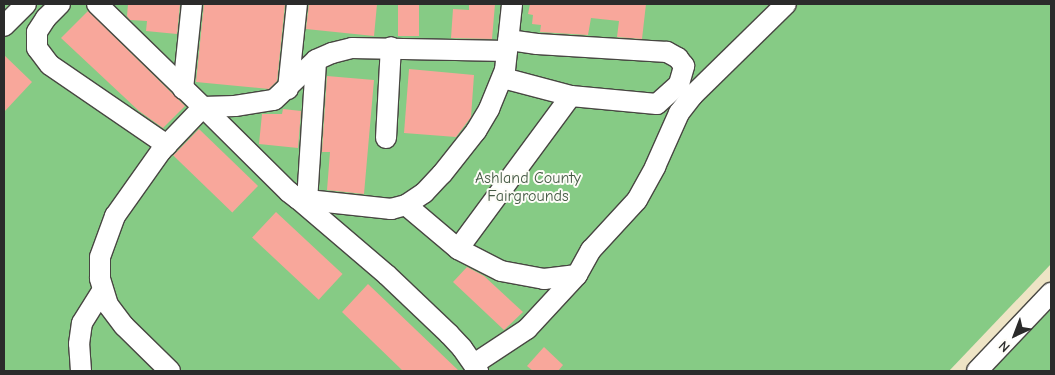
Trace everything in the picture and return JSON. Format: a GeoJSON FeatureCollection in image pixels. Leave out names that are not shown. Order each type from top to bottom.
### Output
{"type":"FeatureCollection","features":[{"type":"Feature","properties":{"kind":"street"},"geometry":{"type":"LineString","coordinates":[[4,26],[26,4]]}},
{"type":"Feature","properties":{"kind":"street"},"geometry":{"type":"LineString","coordinates":[[60,4],[46,18],[37,32],[37,48],[50,65],[167,145]]}},
{"type":"Feature","properties":{"kind":"street"},"geometry":{"type":"LineString","coordinates":[[97,4],[289,192],[303,200],[387,275],[449,334],[476,368],[527,329],[577,274],[591,250],[637,200],[655,167],[679,113],[693,95],[786,4]]}},
{"type":"Feature","properties":{"kind":"street"},"geometry":{"type":"LineString","coordinates":[[184,88],[192,4]]}},
{"type":"Feature","properties":{"kind":"street"},"geometry":{"type":"LineString","coordinates":[[288,89],[297,4]]}},
{"type":"Feature","properties":{"kind":"street"},"geometry":{"type":"LineString","coordinates":[[303,200],[391,209],[406,205],[424,193],[442,174],[476,131],[503,78],[512,4]]}},
{"type":"Feature","properties":{"kind":"street"},"geometry":{"type":"LineString","coordinates":[[170,371],[124,326],[108,305],[102,290],[100,257],[115,216],[131,190],[167,145],[203,107],[235,106],[274,100],[288,89],[316,60],[332,53],[352,48],[538,44],[667,52],[678,58],[684,66],[680,84]]}},
{"type":"Feature","properties":{"kind":"street"},"geometry":{"type":"LineString","coordinates":[[386,138],[391,47]]}},
{"type":"Feature","properties":{"kind":"street"},"geometry":{"type":"LineString","coordinates":[[303,200],[316,60]]}},
{"type":"Feature","properties":{"kind":"street"},"geometry":{"type":"LineString","coordinates":[[503,78],[571,96],[657,104],[680,84],[712,77]]}},
{"type":"Feature","properties":{"kind":"street"},"geometry":{"type":"LineString","coordinates":[[458,249],[571,96]]}},
{"type":"Feature","properties":{"kind":"street"},"geometry":{"type":"LineString","coordinates":[[657,104],[667,123],[668,137]]}},
{"type":"Feature","properties":{"kind":"street"},"geometry":{"type":"LineString","coordinates":[[406,205],[458,249],[501,271],[544,279],[577,274]]}},
{"type":"Feature","properties":{"kind":"street"},"geometry":{"type":"LineString","coordinates":[[81,371],[79,344],[82,323],[102,290]]}},
{"type":"Feature","properties":{"kind":"street"},"geometry":{"type":"LineString","coordinates":[[976,371],[1051,293]]}},
{"type":"Feature","properties":{"kind":"green space","name":"Ashland County Fairgrounds"},"geometry":{"type":"Polygon","coordinates":[[[4,4],[1051,4],[1051,264],[949,371],[4,371],[4,4]]]}},
{"type":"Feature","properties":{"kind":"green space"},"geometry":{"type":"Polygon","coordinates":[[[1051,302],[1051,371],[985,371],[1051,302]]]}},
{"type":"Feature","properties":{"kind":"building"},"geometry":{"type":"Polygon","coordinates":[[[128,4],[180,4],[177,34],[146,31],[147,21],[130,20],[127,16],[128,4]]]}},
{"type":"Feature","properties":{"kind":"building"},"geometry":{"type":"Polygon","coordinates":[[[204,4],[285,4],[277,81],[269,89],[196,82],[204,4]]]}},
{"type":"Feature","properties":{"kind":"building"},"geometry":{"type":"Polygon","coordinates":[[[309,4],[377,4],[374,36],[306,29],[309,4]]]}},
{"type":"Feature","properties":{"kind":"building"},"geometry":{"type":"Polygon","coordinates":[[[398,4],[419,4],[419,36],[398,36],[398,4]]]}},
{"type":"Feature","properties":{"kind":"building"},"geometry":{"type":"Polygon","coordinates":[[[469,4],[495,4],[492,39],[451,38],[453,9],[469,10],[469,4]]]}},
{"type":"Feature","properties":{"kind":"building"},"geometry":{"type":"Polygon","coordinates":[[[530,4],[646,4],[642,39],[617,37],[619,21],[591,18],[588,35],[540,32],[541,25],[532,24],[533,15],[528,14],[530,4]]]}},
{"type":"Feature","properties":{"kind":"building"},"geometry":{"type":"Polygon","coordinates":[[[88,11],[185,106],[163,128],[139,111],[61,38],[88,11]]]}},
{"type":"Feature","properties":{"kind":"building"},"geometry":{"type":"Polygon","coordinates":[[[4,55],[32,82],[4,112],[4,55]]]}},
{"type":"Feature","properties":{"kind":"building"},"geometry":{"type":"Polygon","coordinates":[[[409,69],[474,75],[471,117],[456,137],[404,133],[409,69]]]}},
{"type":"Feature","properties":{"kind":"building"},"geometry":{"type":"Polygon","coordinates":[[[327,76],[374,80],[364,194],[327,190],[330,152],[322,152],[327,76]]]}},
{"type":"Feature","properties":{"kind":"building"},"geometry":{"type":"Polygon","coordinates":[[[283,109],[301,111],[298,148],[259,144],[262,114],[282,114],[283,109]]]}},
{"type":"Feature","properties":{"kind":"building"},"geometry":{"type":"Polygon","coordinates":[[[199,129],[258,186],[232,213],[173,156],[199,129]]]}},
{"type":"Feature","properties":{"kind":"building"},"geometry":{"type":"Polygon","coordinates":[[[276,212],[343,274],[319,300],[252,238],[276,212]]]}},
{"type":"Feature","properties":{"kind":"building"},"geometry":{"type":"Polygon","coordinates":[[[467,267],[484,276],[523,312],[504,330],[453,282],[467,267]]]}},
{"type":"Feature","properties":{"kind":"building"},"geometry":{"type":"Polygon","coordinates":[[[368,284],[459,371],[403,371],[342,312],[368,284]]]}},
{"type":"Feature","properties":{"kind":"building"},"geometry":{"type":"Polygon","coordinates":[[[544,347],[563,365],[558,371],[533,371],[527,366],[544,347]]]}}]}
